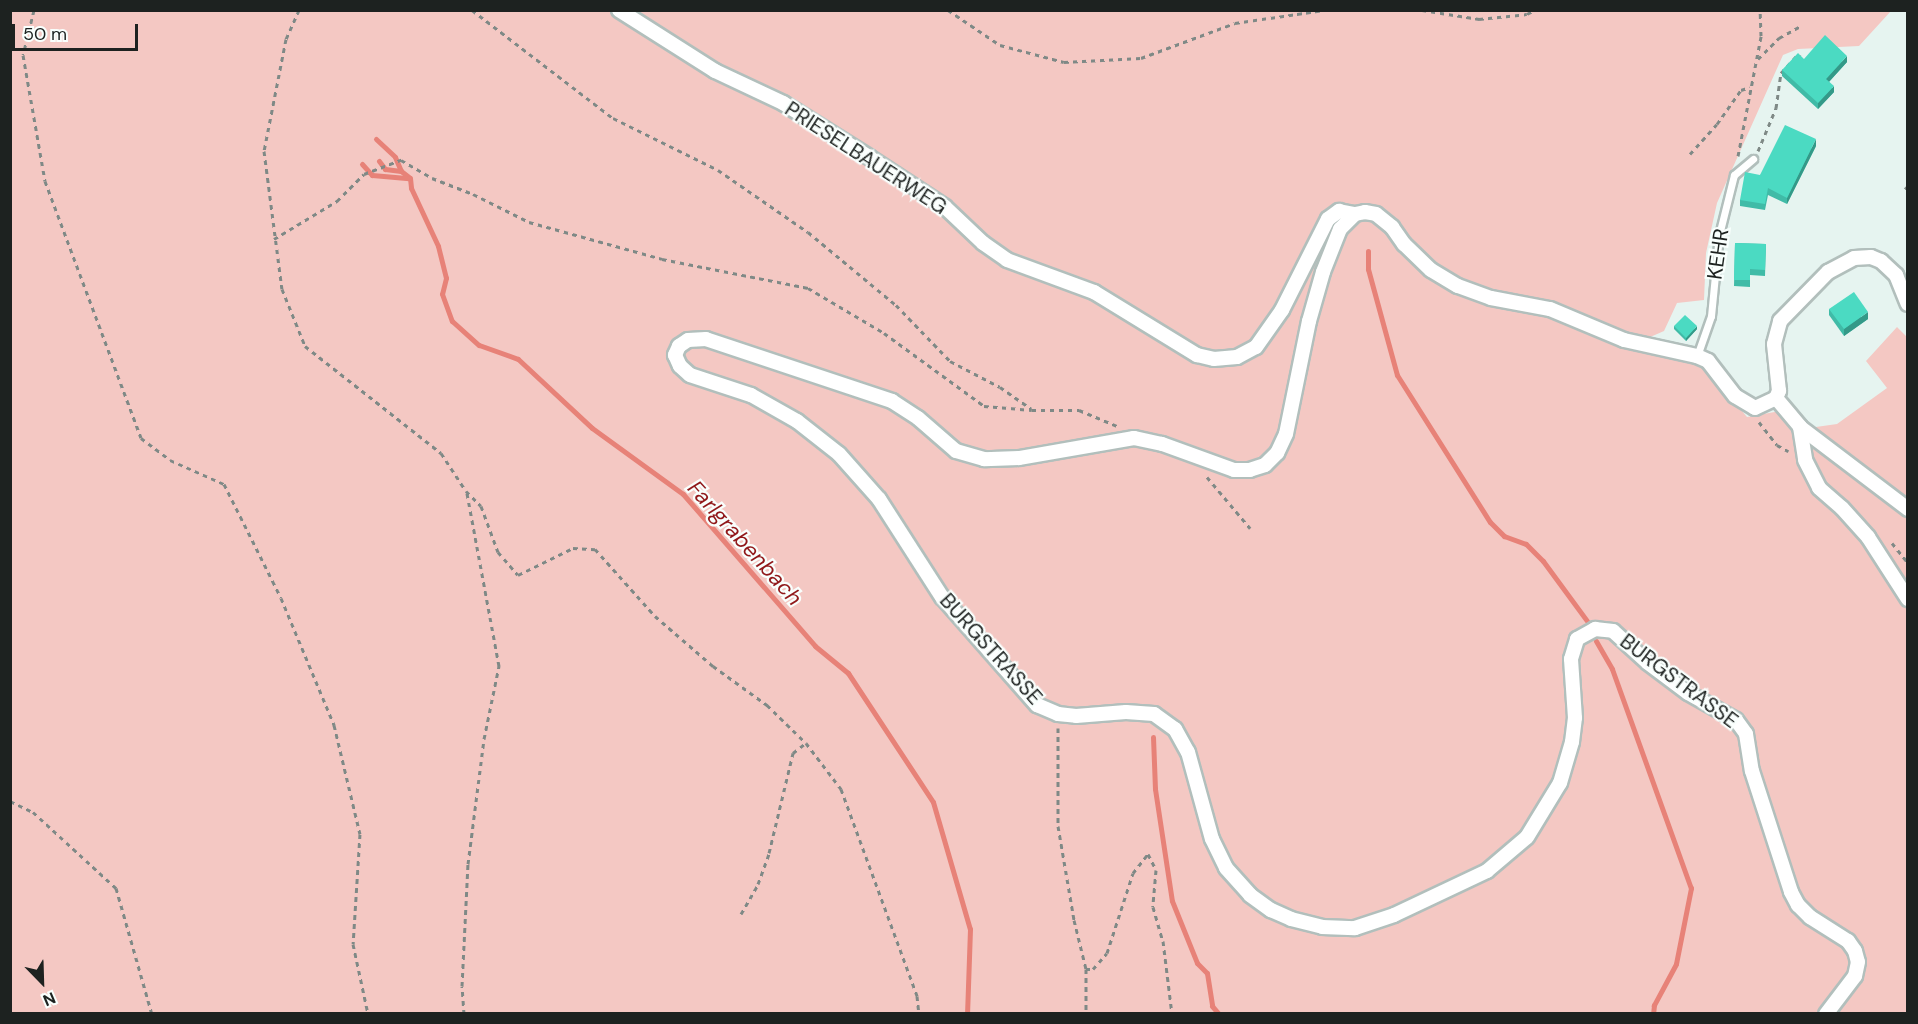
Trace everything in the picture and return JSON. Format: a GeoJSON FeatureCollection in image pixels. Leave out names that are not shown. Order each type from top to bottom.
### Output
{"type":"FeatureCollection","features":[{"type":"Feature","properties":{"kind":"street","name":"PRIESELBAUERWEG"},"geometry":{"type":"LineString","coordinates":[[618,10],[715,71],[783,103],[945,207],[983,243],[1007,261],[1094,292],[1197,355],[1214,359],[1237,357],[1256,347],[1282,310],[1328,219],[1339,211],[1376,214],[1392,227],[1404,244],[1431,270],[1458,286],[1491,298],[1550,309],[1624,340],[1697,356]]}},
{"type":"Feature","properties":{"kind":"street","name":"BURGSTRASSE"},"geometry":{"type":"LineString","coordinates":[[1355,214],[1340,229],[1323,272],[1309,321],[1287,434],[1277,453],[1265,465],[1250,470],[1234,470],[1162,444],[1134,438],[1019,458],[984,459],[956,450],[918,418],[892,401],[706,339],[688,340],[679,345],[675,355],[680,366],[690,375],[751,395],[797,421],[838,454],[879,499],[942,597],[1037,705],[1058,714],[1154,714],[1175,729],[1188,752],[1212,839],[1226,868],[1250,895],[1271,910],[1291,919],[1322,927],[1355,928],[1394,915],[1487,871],[1527,837],[1560,783],[1572,742],[1575,718],[1571,659],[1576,639],[1595,629],[1613,631],[1648,663],[1688,693],[1736,720],[1746,734],[1752,771],[1791,892],[1798,905],[1809,917],[1848,941],[1855,951],[1858,962],[1855,976],[1826,1014]]}},
{"type":"Feature","properties":{"kind":"street"},"geometry":{"type":"LineString","coordinates":[[1697,356],[1708,361],[1735,396],[1755,408],[1776,398],[1779,391],[1774,344],[1780,321],[1828,272],[1854,258],[1871,257],[1881,261],[1896,275],[1908,304]]}},
{"type":"Feature","properties":{"kind":"street"},"geometry":{"type":"LineString","coordinates":[[1776,398],[1800,427],[1908,509]]}},
{"type":"Feature","properties":{"kind":"street"},"geometry":{"type":"LineString","coordinates":[[1800,427],[1805,460],[1818,488],[1842,508],[1868,537],[1908,599]]}},
{"type":"Feature","properties":{"kind":"lane"},"geometry":{"type":"LineString","coordinates":[[1734,175],[1753,159]]}},
{"type":"Feature","properties":{"kind":"lane","name":"KEHR"},"geometry":{"type":"LineString","coordinates":[[1697,356],[1711,316],[1719,235],[1734,175]]}},
{"type":"Feature","properties":{"kind":"path"},"geometry":{"type":"LineString","coordinates":[[34,10],[23,55],[45,181],[141,438],[170,460],[224,484],[281,598],[334,725],[360,834],[353,944],[368,1014]]}},
{"type":"Feature","properties":{"kind":"path"},"geometry":{"type":"LineString","coordinates":[[299,10],[286,39],[264,151],[282,289],[305,346],[441,453],[466,491],[481,506],[498,552],[518,576],[573,548],[595,549],[655,616],[713,666],[767,705],[807,743],[841,789],[913,985],[919,1014]]}},
{"type":"Feature","properties":{"kind":"path"},"geometry":{"type":"LineString","coordinates":[[472,10],[613,118],[718,170],[808,232],[896,305],[950,361],[1000,387],[1032,410]]}},
{"type":"Feature","properties":{"kind":"path"},"geometry":{"type":"LineString","coordinates":[[948,10],[1000,45],[1064,62],[1141,58],[1235,23],[1324,10]]}},
{"type":"Feature","properties":{"kind":"path"},"geometry":{"type":"LineString","coordinates":[[1422,10],[1479,19],[1527,14],[1535,10]]}},
{"type":"Feature","properties":{"kind":"path"},"geometry":{"type":"LineString","coordinates":[[1734,175],[1761,36],[1760,10]]}},
{"type":"Feature","properties":{"kind":"path"},"geometry":{"type":"LineString","coordinates":[[1757,60],[1779,38],[1802,26]]}},
{"type":"Feature","properties":{"kind":"path"},"geometry":{"type":"LineString","coordinates":[[1753,159],[1769,129],[1776,108],[1780,73],[1797,55],[1811,63]]}},
{"type":"Feature","properties":{"kind":"path"},"geometry":{"type":"LineString","coordinates":[[1690,154],[1717,124],[1741,90],[1750,86]]}},
{"type":"Feature","properties":{"kind":"path"},"geometry":{"type":"LineString","coordinates":[[274,239],[336,201],[364,174],[401,160],[432,178],[540,225],[662,259],[808,288],[884,333],[984,406],[1032,410],[1078,410],[1122,428],[1134,438]]}},
{"type":"Feature","properties":{"kind":"path"},"geometry":{"type":"LineString","coordinates":[[1755,408],[1759,422],[1778,445],[1805,460]]}},
{"type":"Feature","properties":{"kind":"path"},"geometry":{"type":"LineString","coordinates":[[1204,474],[1250,528]]}},
{"type":"Feature","properties":{"kind":"path"},"geometry":{"type":"LineString","coordinates":[[464,1014],[462,986],[468,864],[484,739],[499,666],[466,491]]}},
{"type":"Feature","properties":{"kind":"path"},"geometry":{"type":"LineString","coordinates":[[1058,714],[1058,826],[1074,920],[1086,969],[1086,1014]]}},
{"type":"Feature","properties":{"kind":"path"},"geometry":{"type":"LineString","coordinates":[[741,914],[758,884],[769,853],[793,753],[807,743]]}},
{"type":"Feature","properties":{"kind":"path"},"geometry":{"type":"LineString","coordinates":[[10,801],[33,812],[116,888],[152,1014]]}},
{"type":"Feature","properties":{"kind":"path"},"geometry":{"type":"LineString","coordinates":[[1086,969],[1093,969],[1107,953],[1133,873],[1148,854],[1156,870],[1153,907],[1163,941],[1172,1014]]}},
{"type":"Feature","properties":{"kind":"shaded area"},"geometry":{"type":"Polygon","coordinates":[[[10,11],[1891,11],[1859,46],[1798,49],[1783,55],[1717,203],[1706,253],[1704,300],[1677,303],[1664,331],[1648,338],[1463,283],[1434,267],[1385,214],[1324,216],[1309,239],[1289,285],[1253,342],[1236,350],[1214,355],[1221,367],[1239,364],[1255,353],[1279,326],[1325,236],[1334,224],[1342,220],[1368,220],[1383,226],[1407,257],[1432,278],[1462,296],[1505,309],[1556,319],[1586,334],[1626,348],[1686,359],[1708,371],[1747,417],[1780,411],[1795,430],[1837,424],[1887,388],[1866,361],[1897,327],[1908,338],[1907,1013],[11,1013],[10,11]]]}},
{"type":"Feature","properties":{"kind":"building"},"geometry":{"type":"Polygon","coordinates":[[[1825,35],[1847,56],[1826,79],[1834,86],[1818,103],[1782,70],[1798,53],[1804,59],[1825,35]]]}},
{"type":"Feature","properties":{"kind":"building"},"geometry":{"type":"Polygon","coordinates":[[[1785,125],[1816,139],[1787,198],[1768,188],[1765,204],[1740,200],[1745,172],[1760,175],[1785,125]]]}},
{"type":"Feature","properties":{"kind":"building"},"geometry":{"type":"Polygon","coordinates":[[[1735,243],[1766,244],[1765,270],[1750,269],[1750,280],[1734,280],[1735,243]]]}},
{"type":"Feature","properties":{"kind":"building"},"geometry":{"type":"Polygon","coordinates":[[[1854,292],[1868,312],[1844,329],[1829,309],[1854,292]]]}},
{"type":"Feature","properties":{"kind":"building"},"geometry":{"type":"Polygon","coordinates":[[[1685,315],[1697,326],[1686,338],[1674,326],[1685,315]]]}},
{"type":"Feature","properties":{"kind":"waterway","name":"Farlgrabenbach"},"geometry":{"type":"LineString","coordinates":[[376,139],[395,157],[401,171],[410,178],[411,188],[438,246],[446,278],[442,294],[452,321],[479,345],[518,359],[592,428],[683,494],[815,646],[848,673],[933,802],[970,929],[967,1014]]}},
{"type":"Feature","properties":{"kind":"waterway"},"geometry":{"type":"LineString","coordinates":[[379,161],[385,169],[401,171]]}},
{"type":"Feature","properties":{"kind":"waterway"},"geometry":{"type":"LineString","coordinates":[[362,164],[372,175],[409,178]]}},
{"type":"Feature","properties":{"kind":"waterway"},"geometry":{"type":"LineString","coordinates":[[1368,251],[1368,269],[1397,375],[1490,522],[1504,536],[1526,544],[1543,561],[1587,621]]}},
{"type":"Feature","properties":{"kind":"waterway"},"geometry":{"type":"LineString","coordinates":[[1596,641],[1612,669],[1691,888],[1676,964],[1654,1005],[1653,1014]]}},
{"type":"Feature","properties":{"kind":"waterway"},"geometry":{"type":"LineString","coordinates":[[1153,737],[1155,789],[1172,901],[1197,963],[1207,973],[1212,1006],[1219,1014]]}}]}
